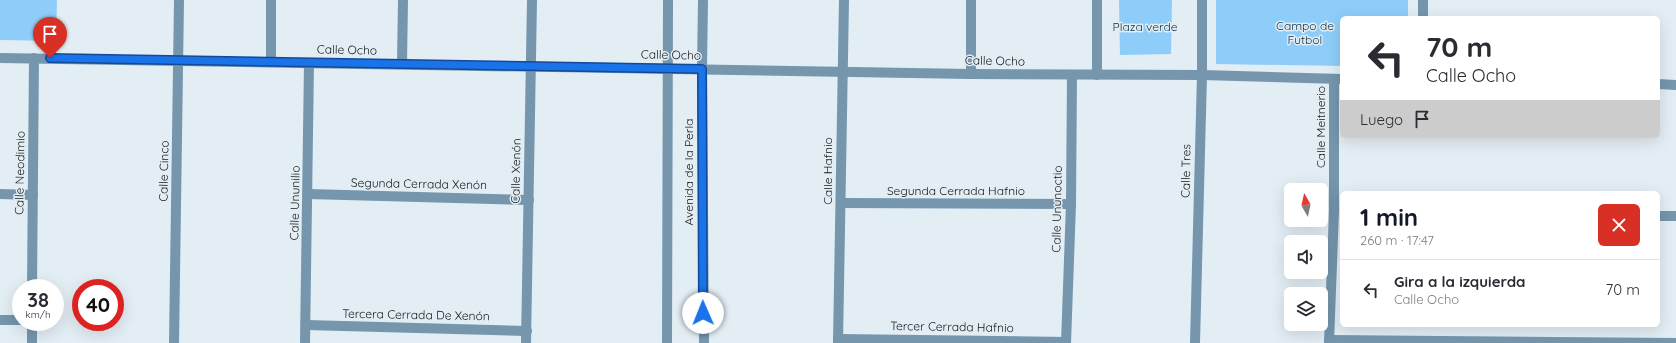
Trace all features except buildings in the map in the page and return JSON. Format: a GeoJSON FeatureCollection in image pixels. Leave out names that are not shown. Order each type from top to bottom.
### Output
{"type":"FeatureCollection","features":[{"type":"Feature","properties":{"kind":"street","name":"Calle Cinco"},"geometry":{"type":"LineString","coordinates":[[174,343],[179,0]]}},
{"type":"Feature","properties":{"kind":"street"},"geometry":{"type":"LineString","coordinates":[[271,0],[271,62]]}},
{"type":"Feature","properties":{"kind":"street"},"geometry":{"type":"LineString","coordinates":[[402,64],[403,0]]}},
{"type":"Feature","properties":{"kind":"street","name":"Calle Xenón"},"geometry":{"type":"LineString","coordinates":[[526,343],[532,0]]}},
{"type":"Feature","properties":{"kind":"street","name":"Avenida de la Perla"},"geometry":{"type":"LineString","coordinates":[[667,343],[668,0]]}},
{"type":"Feature","properties":{"kind":"street","name":"Avenida de la Perla"},"geometry":{"type":"LineString","coordinates":[[703,0],[702,69],[704,343]]}},
{"type":"Feature","properties":{"kind":"street","name":"Calle Hafnio"},"geometry":{"type":"LineString","coordinates":[[838,341],[844,0]]}},
{"type":"Feature","properties":{"kind":"street"},"geometry":{"type":"LineString","coordinates":[[971,0],[971,74]]}},
{"type":"Feature","properties":{"kind":"street"},"geometry":{"type":"LineString","coordinates":[[1097,0],[1097,75]]}},
{"type":"Feature","properties":{"kind":"street","name":"Calle Tres"},"geometry":{"type":"LineString","coordinates":[[1195,343],[1202,75],[1202,0]]}},
{"type":"Feature","properties":{"kind":"street"},"geometry":{"type":"LineString","coordinates":[[1423,16],[1424,0]]}},
{"type":"Feature","properties":{"kind":"street","name":"Calle Ocho"},"geometry":{"type":"LineString","coordinates":[[0,58],[971,74],[1202,75],[1338,79]]}},
{"type":"Feature","properties":{"kind":"street","name":"Calle Neodimio"},"geometry":{"type":"LineString","coordinates":[[32,279],[34,58]]}},
{"type":"Feature","properties":{"kind":"street","name":"Calle Ununilio"},"geometry":{"type":"LineString","coordinates":[[305,343],[310,63]]}},
{"type":"Feature","properties":{"kind":"street","name":"Calle Ununoctio"},"geometry":{"type":"LineString","coordinates":[[1066,342],[1071,204],[1072,75]]}},
{"type":"Feature","properties":{"kind":"street","name":"Calle Meitnerio"},"geometry":{"type":"LineString","coordinates":[[1329,342],[1338,211],[1338,79]]}},
{"type":"Feature","properties":{"kind":"street"},"geometry":{"type":"LineString","coordinates":[[1660,84],[1676,85]]}},
{"type":"Feature","properties":{"kind":"street"},"geometry":{"type":"LineString","coordinates":[[0,194],[33,195]]}},
{"type":"Feature","properties":{"kind":"street","name":"Segunda Cerrada Xenón"},"geometry":{"type":"LineString","coordinates":[[308,194],[529,200]]}},
{"type":"Feature","properties":{"kind":"street","name":"Segunda Cerrada Hafnio"},"geometry":{"type":"LineString","coordinates":[[841,204],[1071,204]]}},
{"type":"Feature","properties":{"kind":"street"},"geometry":{"type":"LineString","coordinates":[[1660,216],[1676,216]]}},
{"type":"Feature","properties":{"kind":"street"},"geometry":{"type":"LineString","coordinates":[[0,320],[12,320]]}},
{"type":"Feature","properties":{"kind":"street","name":"Tercera Cerrada De Xenón"},"geometry":{"type":"LineString","coordinates":[[306,325],[526,331]]}},
{"type":"Feature","properties":{"kind":"street"},"geometry":{"type":"LineString","coordinates":[[32,331],[32,343]]}},
{"type":"Feature","properties":{"kind":"street","name":"Tercer Cerrada Hafnio"},"geometry":{"type":"LineString","coordinates":[[838,341],[1066,342]]}},
{"type":"Feature","properties":{"kind":"street"},"geometry":{"type":"LineString","coordinates":[[1329,342],[1676,343]]}},
{"type":"Feature","properties":{"kind":"green space"},"geometry":{"type":"Polygon","coordinates":[[[0,0],[57,0],[56,41],[0,40],[0,0]]]}},
{"type":"Feature","properties":{"kind":"green space","name":"Plaza verde"},"geometry":{"type":"Polygon","coordinates":[[[1119,0],[1172,0],[1171,54],[1120,55],[1119,0]]]}},
{"type":"Feature","properties":{"kind":"green space","name":"Campo de Futbol"},"geometry":{"type":"Polygon","coordinates":[[[1216,0],[1408,0],[1408,16],[1340,16],[1340,66],[1216,64],[1216,0]]]}},
{"type":"Feature","properties":{"kind":"route"},"geometry":{"type":"LineString","coordinates":[[50,58],[702,69],[703,313]]}}]}
